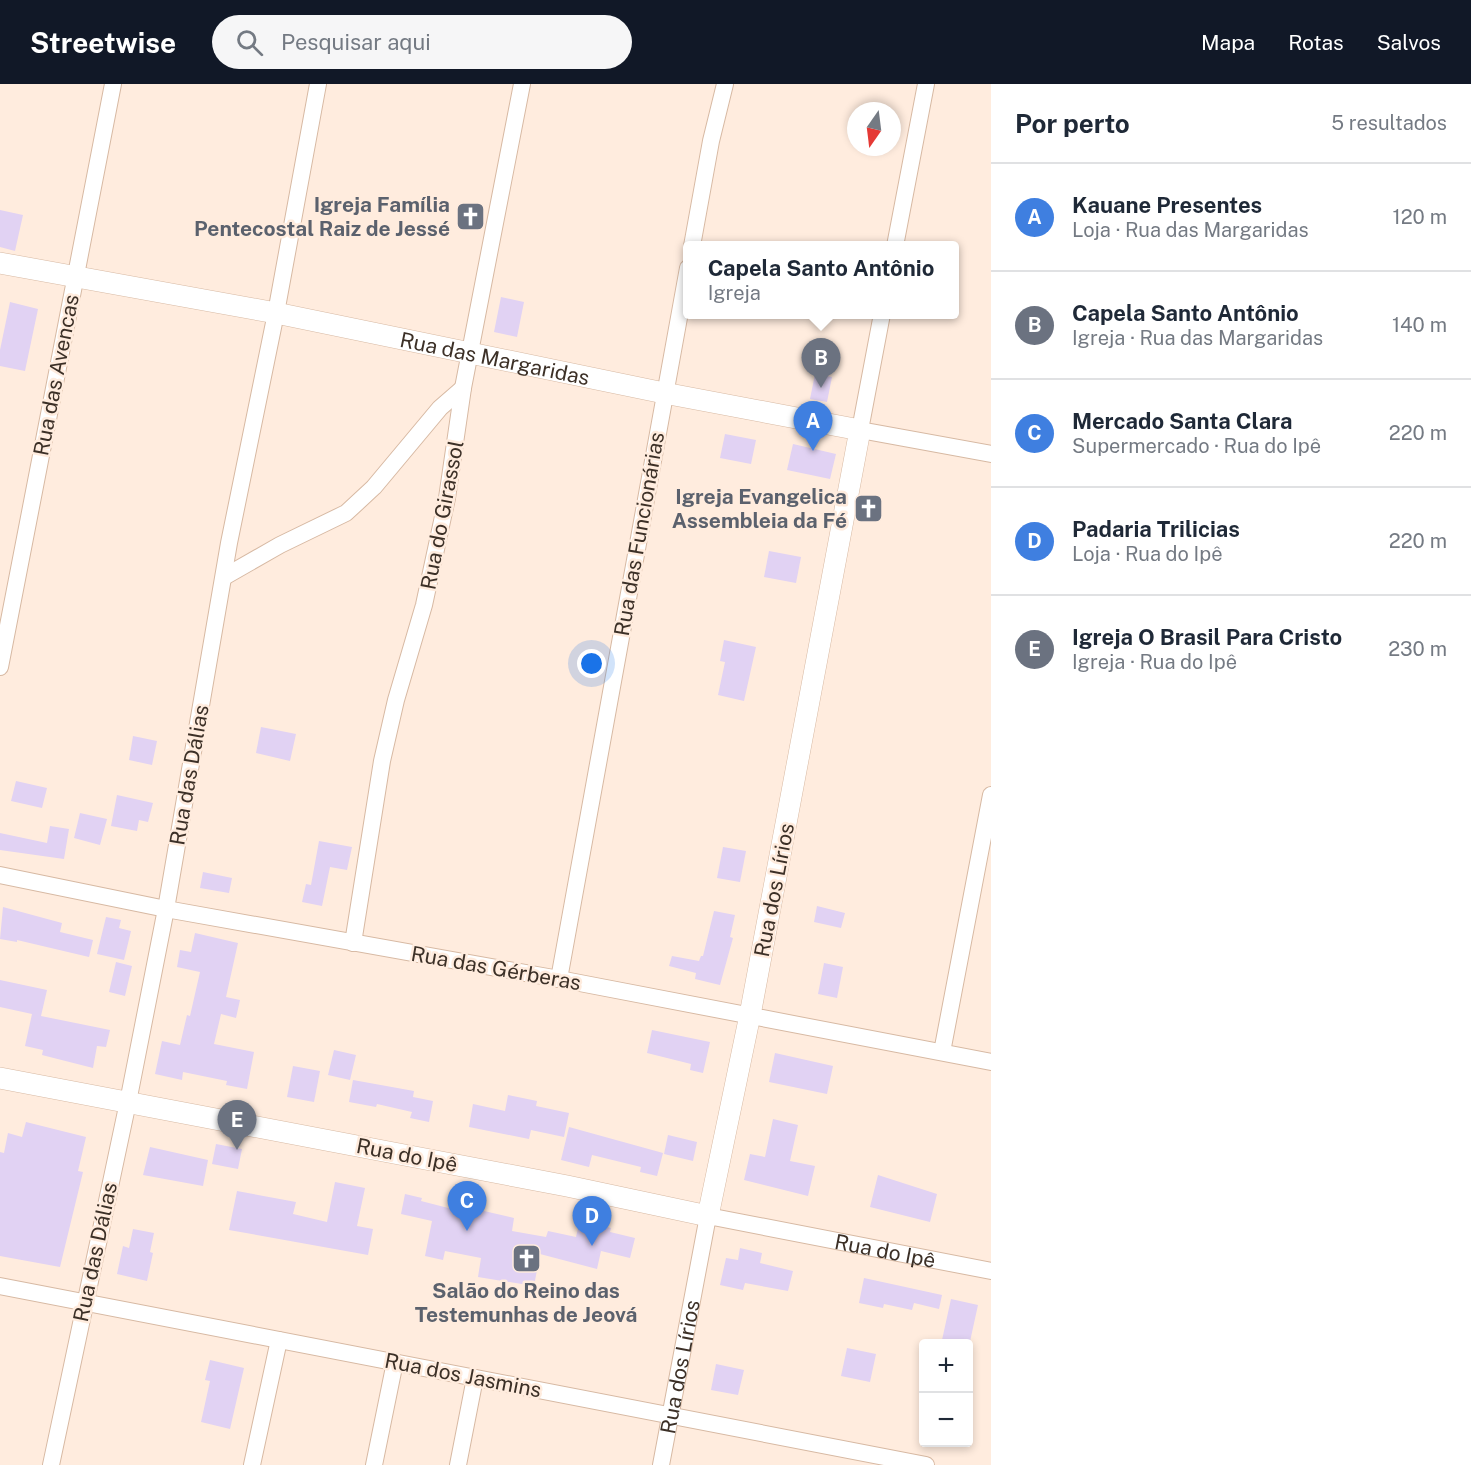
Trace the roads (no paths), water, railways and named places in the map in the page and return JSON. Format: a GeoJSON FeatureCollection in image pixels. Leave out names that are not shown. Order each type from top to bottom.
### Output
{"type":"FeatureCollection","features":[{"type":"Feature","properties":{"kind":"street","name":"Rua das Avencas"},"geometry":{"type":"LineString","coordinates":[[0,667],[113,84]]}},
{"type":"Feature","properties":{"kind":"street","name":"Rua das Dálias"},"geometry":{"type":"LineString","coordinates":[[51,1465],[128,1102],[166,909],[224,577],[276,314],[318,84]]}},
{"type":"Feature","properties":{"kind":"street","name":"Rua do Girassol"},"geometry":{"type":"LineString","coordinates":[[353,943],[382,761],[431,576],[453,465],[463,388],[522,84]]}},
{"type":"Feature","properties":{"kind":"street"},"geometry":{"type":"LineString","coordinates":[[693,241],[711,141],[725,84]]}},
{"type":"Feature","properties":{"kind":"street"},"geometry":{"type":"LineString","coordinates":[[896,241],[926,84]]}},
{"type":"Feature","properties":{"kind":"street","name":"Rua das Margaridas"},"geometry":{"type":"LineString","coordinates":[[0,263],[75,275],[664,393],[991,454]]}},
{"type":"Feature","properties":{"kind":"street","name":"Rua das Funcionárias"},"geometry":{"type":"LineString","coordinates":[[560,979],[683,289]]}},
{"type":"Feature","properties":{"kind":"street","name":"Rua dos Lírios"},"geometry":{"type":"LineString","coordinates":[[661,1465],[708,1216],[750,1015],[881,319]]}},
{"type":"Feature","properties":{"kind":"street"},"geometry":{"type":"LineString","coordinates":[[224,577],[280,545],[346,513],[374,487],[440,408],[463,388]]}},
{"type":"Feature","properties":{"kind":"street"},"geometry":{"type":"LineString","coordinates":[[942,1052],[991,795]]}},
{"type":"Feature","properties":{"kind":"street","name":"Rua das Gérberas"},"geometry":{"type":"LineString","coordinates":[[0,875],[166,909],[560,979],[991,1062]]}},
{"type":"Feature","properties":{"kind":"street","name":"Rua do Ipê"},"geometry":{"type":"LineString","coordinates":[[0,1078],[567,1186],[991,1271]]}},
{"type":"Feature","properties":{"kind":"street","name":"Rua dos Jasmins"},"geometry":{"type":"LineString","coordinates":[[0,1286],[670,1414],[866,1459],[926,1465]]}},
{"type":"Feature","properties":{"kind":"street"},"geometry":{"type":"LineString","coordinates":[[252,1465],[279,1340]]}},
{"type":"Feature","properties":{"kind":"street"},"geometry":{"type":"LineString","coordinates":[[374,1465],[395,1362]]}},
{"type":"Feature","properties":{"kind":"street"},"geometry":{"type":"LineString","coordinates":[[458,1465],[475,1378]]}},
{"type":"Feature","properties":{"kind":"place","name":"Igreja Família Pentecostal Raiz de Jessé"},"geometry":{"type":"Point","coordinates":[471,216]}},
{"type":"Feature","properties":{"kind":"place","name":"Capela Santo Antônio"},"geometry":{"type":"Point","coordinates":[821,388]}},
{"type":"Feature","properties":{"kind":"place","name":"Kauane Presentes"},"geometry":{"type":"Point","coordinates":[813,451]}},
{"type":"Feature","properties":{"kind":"place","name":"Igreja Evangelica Assembleia da Fé"},"geometry":{"type":"Point","coordinates":[868,508]}},
{"type":"Feature","properties":{"kind":"place","name":"Igreja O Brasil Para Cristo"},"geometry":{"type":"Point","coordinates":[237,1150]}},
{"type":"Feature","properties":{"kind":"place","name":"Mercado Santa Clara"},"geometry":{"type":"Point","coordinates":[467,1231]}},
{"type":"Feature","properties":{"kind":"place","name":"Padaria Trilicias"},"geometry":{"type":"Point","coordinates":[592,1246]}},
{"type":"Feature","properties":{"kind":"place","name":"Salão do Reino das Testemunhas de Jeová"},"geometry":{"type":"Point","coordinates":[526,1259]}}]}
